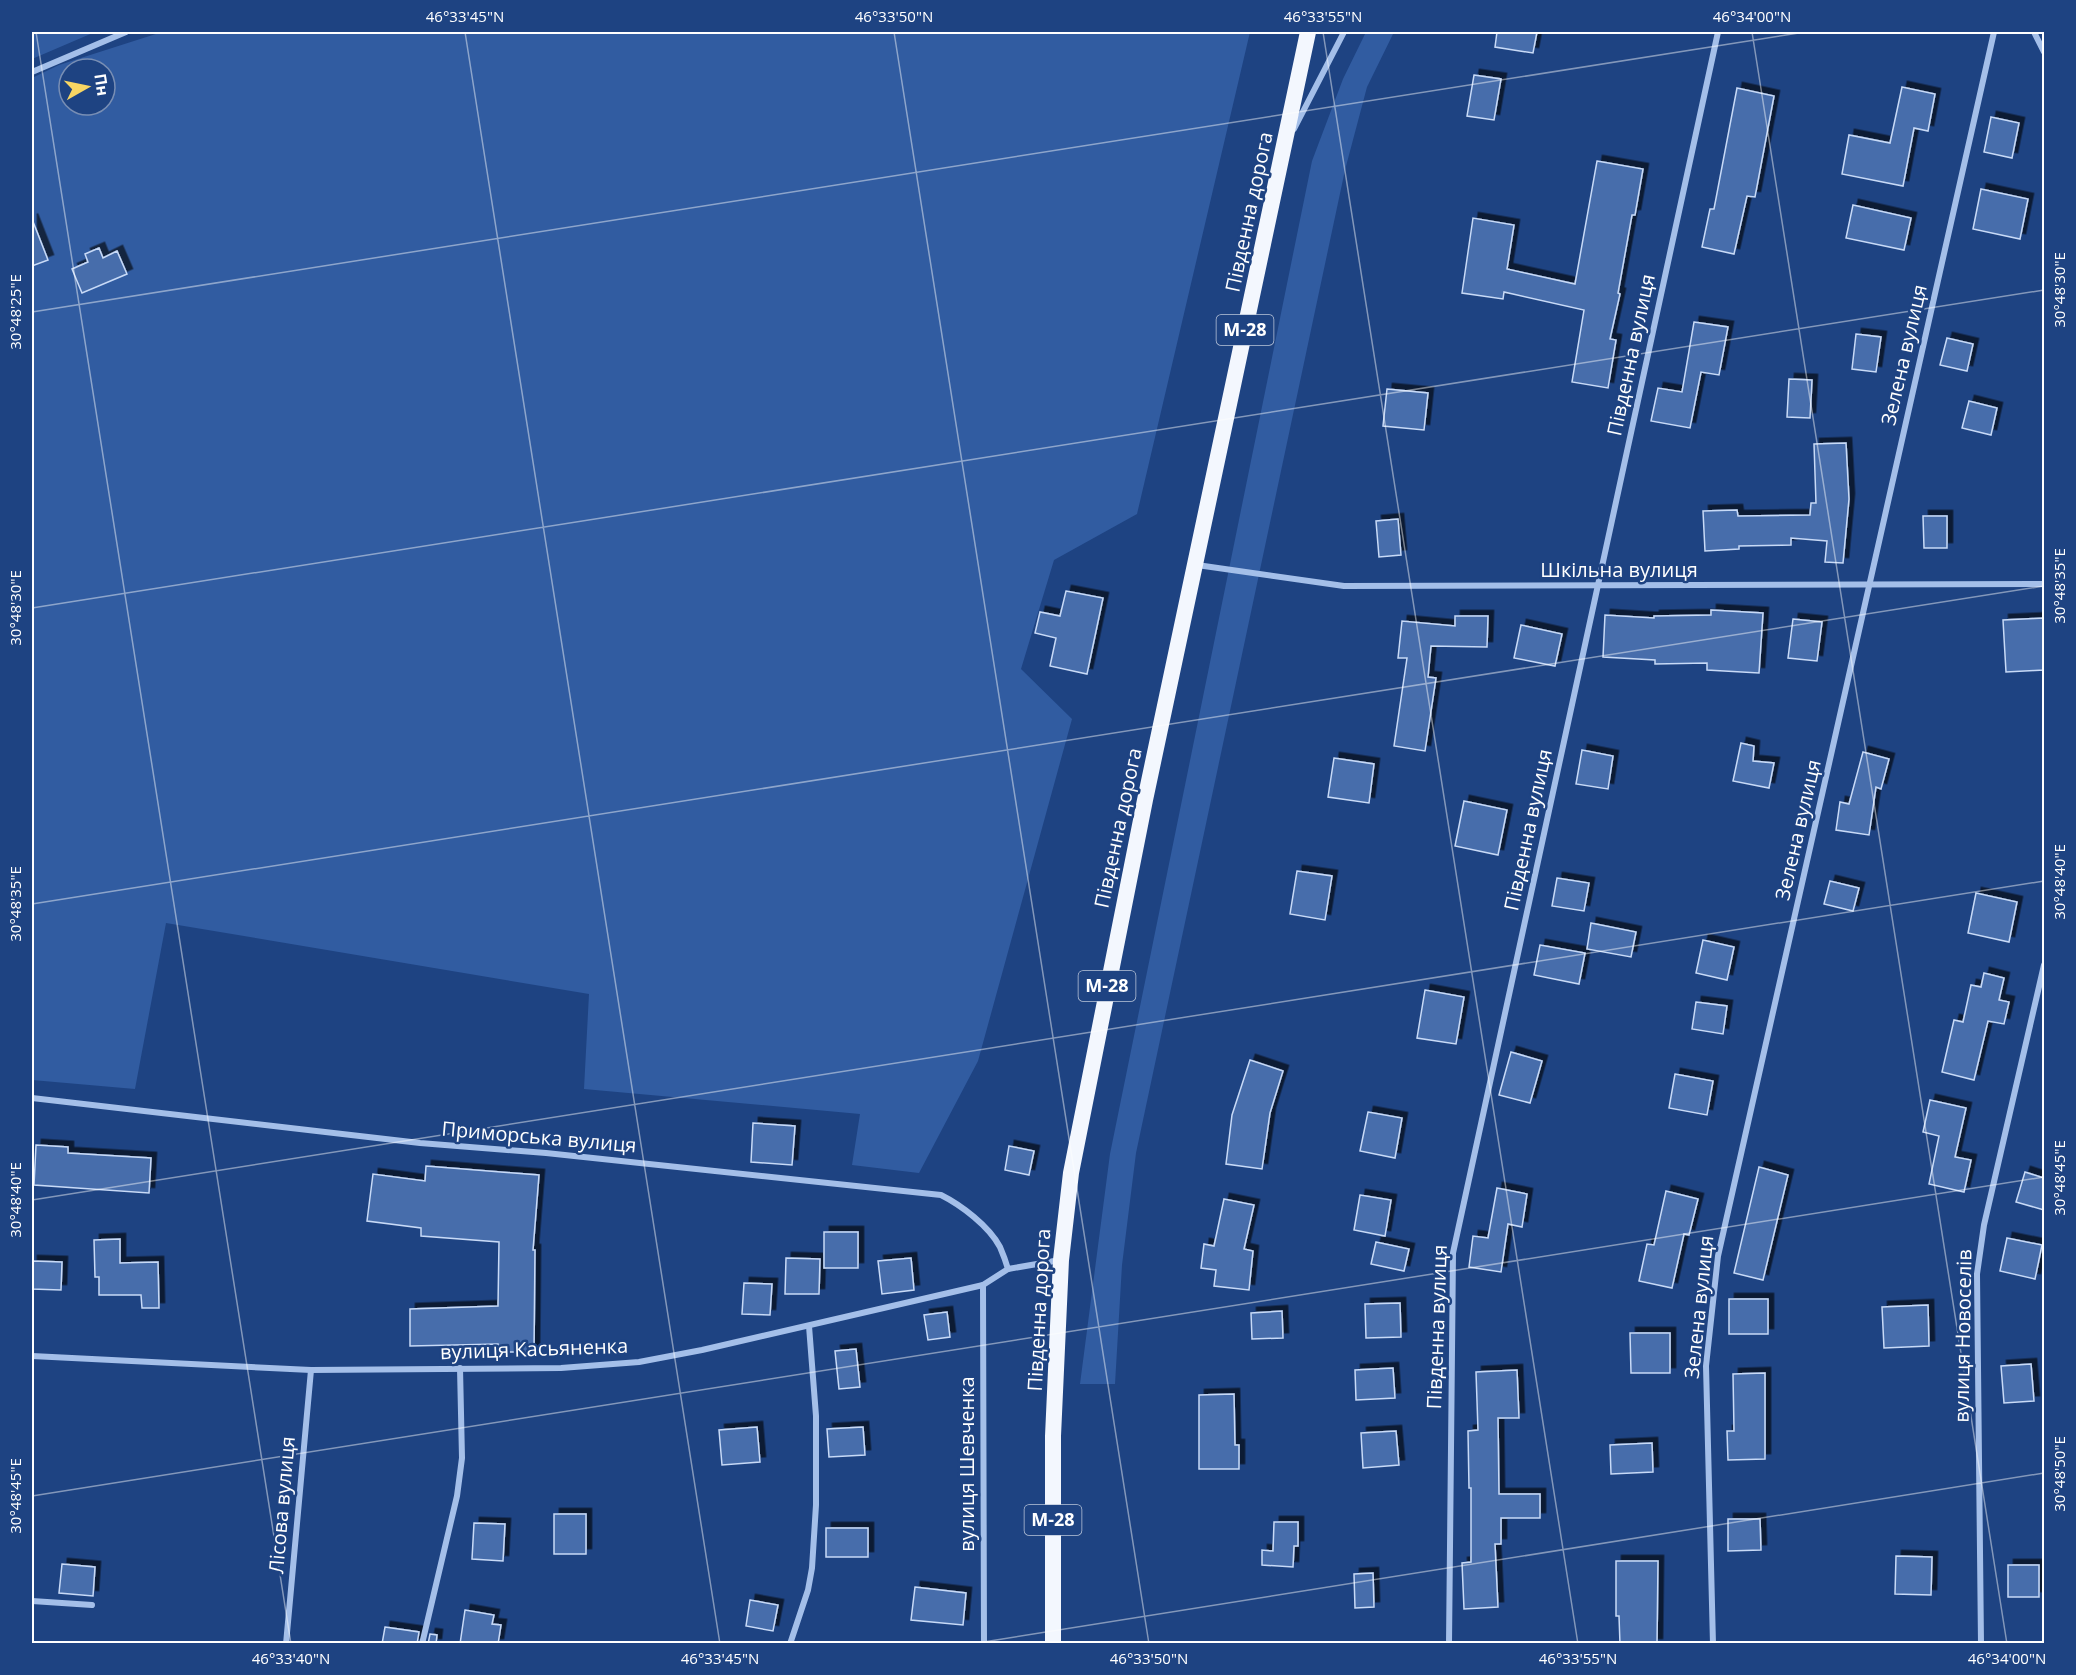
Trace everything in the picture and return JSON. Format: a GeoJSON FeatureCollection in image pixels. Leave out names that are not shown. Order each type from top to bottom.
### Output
{"type":"FeatureCollection","features":[{"type":"Feature","properties":{"kind":"highway","name":"Південна дорога"},"geometry":{"type":"LineString","coordinates":[[1053,1644],[1053,1436],[1061,1260],[1071,1173],[1145,800],[1308,32]]}},
{"type":"Feature","properties":{"kind":"street"},"geometry":{"type":"LineString","coordinates":[[32,72],[126,32]]}},
{"type":"Feature","properties":{"kind":"street"},"geometry":{"type":"LineString","coordinates":[[1283,150],[1344,32]]}},
{"type":"Feature","properties":{"kind":"street","name":"Південна вулиця"},"geometry":{"type":"LineString","coordinates":[[1449,1644],[1453,1253],[1718,32]]}},
{"type":"Feature","properties":{"kind":"street","name":"Зелена вулиця"},"geometry":{"type":"LineString","coordinates":[[1713,1644],[1706,1366],[1718,1256],[1994,32]]}},
{"type":"Feature","properties":{"kind":"street"},"geometry":{"type":"LineString","coordinates":[[2034,32],[2044,52]]}},
{"type":"Feature","properties":{"kind":"street","name":"Шкільна вулиця"},"geometry":{"type":"LineString","coordinates":[[1196,564],[1344,586],[2044,584]]}},
{"type":"Feature","properties":{"kind":"street","name":"вулиця Новоселів"},"geometry":{"type":"LineString","coordinates":[[1981,1644],[1977,1274],[1984,1225],[2044,965]]}},
{"type":"Feature","properties":{"kind":"street","name":"Приморська вулиця"},"geometry":{"type":"LineString","coordinates":[[32,1098],[408,1142],[546,1153],[941,1195],[957,1203],[977,1220],[999,1245],[1008,1269]]}},
{"type":"Feature","properties":{"kind":"street","name":"вулиця Касьяненка"},"geometry":{"type":"LineString","coordinates":[[32,1356],[311,1370],[561,1368],[639,1362],[809,1326],[983,1285],[1008,1269],[1061,1260]]}},
{"type":"Feature","properties":{"kind":"street","name":"вулиця Шевченка"},"geometry":{"type":"LineString","coordinates":[[983,1285],[984,1644]]}},
{"type":"Feature","properties":{"kind":"street"},"geometry":{"type":"LineString","coordinates":[[790,1644],[808,1590],[812,1568],[816,1505],[816,1416],[809,1326]]}},
{"type":"Feature","properties":{"kind":"street"},"geometry":{"type":"LineString","coordinates":[[422,1644],[458,1487],[462,1458],[460,1368]]}},
{"type":"Feature","properties":{"kind":"street","name":"Лісова вулиця"},"geometry":{"type":"LineString","coordinates":[[285,1644],[311,1370]]}},
{"type":"Feature","properties":{"kind":"street"},"geometry":{"type":"LineString","coordinates":[[32,1600],[92,1605]]}},
{"type":"Feature","properties":{"kind":"shaded area"},"geometry":{"type":"Polygon","coordinates":[[[32,32],[95,32],[32,59],[32,32]]]}},
{"type":"Feature","properties":{"kind":"shaded area"},"geometry":{"type":"Polygon","coordinates":[[[162,32],[1250,32],[1137,514],[1054,560],[1021,669],[1072,719],[978,1061],[919,1173],[852,1165],[860,1114],[584,1089],[589,994],[166,923],[135,1089],[32,1080],[32,78],[57,66],[57,117],[117,117],[117,57],[84,57],[162,32]]]}},
{"type":"Feature","properties":{"kind":"shaded area"},"geometry":{"type":"Polygon","coordinates":[[[1366,32],[1394,32],[1367,87],[1345,170],[1136,1153],[1122,1265],[1115,1384],[1080,1384],[1110,1154],[1312,161],[1343,79],[1366,32]]]}},
{"type":"Feature","properties":{"kind":"building"},"geometry":{"type":"Polygon","coordinates":[[[1497,32],[1537,32],[1533,53],[1495,47],[1497,32]]]}},
{"type":"Feature","properties":{"kind":"building"},"geometry":{"type":"Polygon","coordinates":[[[1474,75],[1501,79],[1494,120],[1467,116],[1474,75]]]}},
{"type":"Feature","properties":{"kind":"building"},"geometry":{"type":"Polygon","coordinates":[[[1902,87],[1935,94],[1928,131],[1914,128],[1903,186],[1842,174],[1849,135],[1890,143],[1902,87]]]}},
{"type":"Feature","properties":{"kind":"building"},"geometry":{"type":"Polygon","coordinates":[[[1737,88],[1774,96],[1755,197],[1747,196],[1734,254],[1702,247],[1710,209],[1714,209],[1737,88]]]}},
{"type":"Feature","properties":{"kind":"building"},"geometry":{"type":"Polygon","coordinates":[[[1991,117],[2019,123],[2012,158],[1984,152],[1991,117]]]}},
{"type":"Feature","properties":{"kind":"building"},"geometry":{"type":"Polygon","coordinates":[[[1597,161],[1643,169],[1635,215],[1632,215],[1618,293],[1620,294],[1610,339],[1616,340],[1608,388],[1572,382],[1584,310],[1504,292],[1503,299],[1462,293],[1473,218],[1514,225],[1507,269],[1575,284],[1597,161]]]}},
{"type":"Feature","properties":{"kind":"building"},"geometry":{"type":"Polygon","coordinates":[[[1981,189],[2028,199],[2020,239],[1973,229],[1981,189]]]}},
{"type":"Feature","properties":{"kind":"building"},"geometry":{"type":"Polygon","coordinates":[[[1853,205],[1911,218],[1904,250],[1846,238],[1853,205]]]}},
{"type":"Feature","properties":{"kind":"building"},"geometry":{"type":"Polygon","coordinates":[[[32,219],[48,260],[32,266],[32,219]]]}},
{"type":"Feature","properties":{"kind":"building"},"geometry":{"type":"Polygon","coordinates":[[[99,248],[103,258],[117,251],[127,274],[82,293],[72,269],[88,262],[85,254],[99,248]]]}},
{"type":"Feature","properties":{"kind":"building"},"geometry":{"type":"Polygon","coordinates":[[[1694,322],[1728,327],[1719,375],[1701,372],[1690,428],[1651,421],[1658,388],[1682,392],[1694,322]]]}},
{"type":"Feature","properties":{"kind":"building"},"geometry":{"type":"Polygon","coordinates":[[[1856,334],[1881,337],[1876,372],[1852,369],[1856,334]]]}},
{"type":"Feature","properties":{"kind":"building"},"geometry":{"type":"Polygon","coordinates":[[[1947,338],[1973,344],[1967,371],[1940,365],[1947,338]]]}},
{"type":"Feature","properties":{"kind":"building"},"geometry":{"type":"Polygon","coordinates":[[[1789,379],[1812,380],[1810,418],[1787,417],[1789,379]]]}},
{"type":"Feature","properties":{"kind":"building"},"geometry":{"type":"Polygon","coordinates":[[[1387,389],[1428,393],[1424,430],[1383,426],[1387,389]]]}},
{"type":"Feature","properties":{"kind":"building"},"geometry":{"type":"Polygon","coordinates":[[[1969,401],[1997,408],[1991,435],[1962,428],[1969,401]]]}},
{"type":"Feature","properties":{"kind":"building"},"geometry":{"type":"Polygon","coordinates":[[[1846,443],[1849,499],[1843,563],[1825,562],[1827,541],[1791,538],[1791,545],[1739,546],[1739,549],[1705,551],[1703,511],[1737,510],[1738,516],[1810,515],[1811,503],[1816,503],[1814,444],[1846,443]]]}},
{"type":"Feature","properties":{"kind":"building"},"geometry":{"type":"Polygon","coordinates":[[[1923,516],[1947,516],[1947,548],[1924,548],[1923,516]]]}},
{"type":"Feature","properties":{"kind":"building"},"geometry":{"type":"Polygon","coordinates":[[[1398,519],[1401,555],[1379,557],[1376,521],[1398,519]]]}},
{"type":"Feature","properties":{"kind":"building"},"geometry":{"type":"Polygon","coordinates":[[[1066,591],[1103,598],[1087,674],[1050,666],[1056,638],[1035,633],[1040,612],[1060,616],[1066,591]]]}},
{"type":"Feature","properties":{"kind":"building"},"geometry":{"type":"Polygon","coordinates":[[[1711,610],[1763,613],[1759,673],[1707,670],[1707,663],[1655,664],[1655,660],[1603,657],[1605,615],[1654,618],[1654,616],[1711,615],[1711,610]]]}},
{"type":"Feature","properties":{"kind":"building"},"geometry":{"type":"Polygon","coordinates":[[[1455,616],[1488,616],[1487,647],[1431,646],[1428,677],[1436,678],[1425,751],[1394,746],[1407,658],[1398,658],[1402,621],[1455,626],[1455,616]]]}},
{"type":"Feature","properties":{"kind":"building"},"geometry":{"type":"Polygon","coordinates":[[[2044,618],[2044,670],[2006,672],[2003,620],[2044,618]]]}},
{"type":"Feature","properties":{"kind":"building"},"geometry":{"type":"Polygon","coordinates":[[[1793,619],[1822,622],[1817,661],[1788,658],[1793,619]]]}},
{"type":"Feature","properties":{"kind":"building"},"geometry":{"type":"Polygon","coordinates":[[[1521,625],[1562,634],[1555,666],[1514,658],[1521,625]]]}},
{"type":"Feature","properties":{"kind":"building"},"geometry":{"type":"Polygon","coordinates":[[[1741,743],[1754,746],[1753,761],[1774,763],[1769,788],[1733,781],[1741,743]]]}},
{"type":"Feature","properties":{"kind":"building"},"geometry":{"type":"Polygon","coordinates":[[[1582,750],[1613,756],[1608,789],[1576,784],[1582,750]]]}},
{"type":"Feature","properties":{"kind":"building"},"geometry":{"type":"Polygon","coordinates":[[[1863,752],[1889,759],[1881,789],[1876,787],[1869,835],[1836,830],[1840,802],[1849,804],[1863,752]]]}},
{"type":"Feature","properties":{"kind":"building"},"geometry":{"type":"Polygon","coordinates":[[[1334,758],[1374,764],[1369,803],[1328,797],[1334,758]]]}},
{"type":"Feature","properties":{"kind":"building"},"geometry":{"type":"Polygon","coordinates":[[[1464,801],[1507,810],[1498,855],[1455,846],[1464,801]]]}},
{"type":"Feature","properties":{"kind":"building"},"geometry":{"type":"Polygon","coordinates":[[[1297,871],[1332,876],[1325,920],[1290,914],[1297,871]]]}},
{"type":"Feature","properties":{"kind":"building"},"geometry":{"type":"Polygon","coordinates":[[[1557,878],[1589,883],[1584,911],[1552,906],[1557,878]]]}},
{"type":"Feature","properties":{"kind":"building"},"geometry":{"type":"Polygon","coordinates":[[[1830,881],[1859,888],[1853,911],[1824,904],[1830,881]]]}},
{"type":"Feature","properties":{"kind":"building"},"geometry":{"type":"Polygon","coordinates":[[[1976,893],[2017,902],[2009,942],[1968,933],[1976,893]]]}},
{"type":"Feature","properties":{"kind":"building"},"geometry":{"type":"Polygon","coordinates":[[[1591,923],[1636,932],[1631,957],[1587,949],[1591,923]]]}},
{"type":"Feature","properties":{"kind":"building"},"geometry":{"type":"Polygon","coordinates":[[[1703,940],[1734,947],[1727,980],[1696,973],[1703,940]]]}},
{"type":"Feature","properties":{"kind":"building"},"geometry":{"type":"Polygon","coordinates":[[[1540,945],[1585,953],[1579,984],[1534,975],[1540,945]]]}},
{"type":"Feature","properties":{"kind":"building"},"geometry":{"type":"Polygon","coordinates":[[[1984,973],[2004,978],[1999,1000],[2009,1002],[2004,1024],[1988,1021],[1974,1080],[1942,1072],[1954,1020],[1963,1022],[1971,985],[1981,987],[1984,973]]]}},
{"type":"Feature","properties":{"kind":"building"},"geometry":{"type":"Polygon","coordinates":[[[1425,990],[1464,997],[1456,1044],[1417,1038],[1425,990]]]}},
{"type":"Feature","properties":{"kind":"building"},"geometry":{"type":"Polygon","coordinates":[[[1696,1002],[1727,1006],[1723,1034],[1692,1029],[1696,1002]]]}},
{"type":"Feature","properties":{"kind":"building"},"geometry":{"type":"Polygon","coordinates":[[[1511,1052],[1542,1061],[1530,1103],[1499,1095],[1511,1052]]]}},
{"type":"Feature","properties":{"kind":"building"},"geometry":{"type":"Polygon","coordinates":[[[1250,1060],[1283,1071],[1270,1113],[1262,1169],[1226,1164],[1232,1115],[1250,1060]]]}},
{"type":"Feature","properties":{"kind":"building"},"geometry":{"type":"Polygon","coordinates":[[[1675,1074],[1713,1081],[1707,1115],[1669,1108],[1675,1074]]]}},
{"type":"Feature","properties":{"kind":"building"},"geometry":{"type":"Polygon","coordinates":[[[1930,1100],[1966,1108],[1955,1157],[1971,1160],[1964,1192],[1929,1184],[1939,1136],[1923,1132],[1930,1100]]]}},
{"type":"Feature","properties":{"kind":"building"},"geometry":{"type":"Polygon","coordinates":[[[1368,1112],[1402,1118],[1395,1158],[1360,1151],[1368,1112]]]}},
{"type":"Feature","properties":{"kind":"building"},"geometry":{"type":"Polygon","coordinates":[[[753,1123],[795,1126],[792,1165],[751,1162],[753,1123]]]}},
{"type":"Feature","properties":{"kind":"building"},"geometry":{"type":"Polygon","coordinates":[[[36,1145],[68,1147],[68,1153],[151,1158],[149,1193],[34,1185],[36,1145]]]}},
{"type":"Feature","properties":{"kind":"building"},"geometry":{"type":"Polygon","coordinates":[[[1009,1146],[1034,1151],[1029,1175],[1005,1170],[1009,1146]]]}},
{"type":"Feature","properties":{"kind":"building"},"geometry":{"type":"Polygon","coordinates":[[[426,1166],[539,1175],[533,1250],[535,1250],[534,1352],[498,1352],[498,1344],[410,1346],[410,1309],[498,1306],[499,1242],[421,1236],[421,1228],[367,1221],[373,1174],[425,1181],[426,1166]]]}},
{"type":"Feature","properties":{"kind":"building"},"geometry":{"type":"Polygon","coordinates":[[[1759,1167],[1788,1175],[1763,1280],[1734,1273],[1759,1167]]]}},
{"type":"Feature","properties":{"kind":"building"},"geometry":{"type":"Polygon","coordinates":[[[2025,1172],[2044,1178],[2044,1210],[2016,1202],[2025,1172]]]}},
{"type":"Feature","properties":{"kind":"building"},"geometry":{"type":"Polygon","coordinates":[[[1497,1188],[1527,1194],[1522,1227],[1508,1224],[1501,1272],[1469,1267],[1473,1236],[1488,1238],[1497,1188]]]}},
{"type":"Feature","properties":{"kind":"building"},"geometry":{"type":"Polygon","coordinates":[[[1666,1191],[1698,1199],[1689,1235],[1684,1234],[1672,1288],[1639,1281],[1647,1244],[1654,1245],[1666,1191]]]}},
{"type":"Feature","properties":{"kind":"building"},"geometry":{"type":"Polygon","coordinates":[[[1360,1195],[1391,1200],[1385,1236],[1354,1230],[1360,1195]]]}},
{"type":"Feature","properties":{"kind":"building"},"geometry":{"type":"Polygon","coordinates":[[[1224,1199],[1254,1205],[1244,1249],[1253,1251],[1249,1290],[1214,1286],[1216,1270],[1201,1268],[1204,1244],[1214,1246],[1224,1199]]]}},
{"type":"Feature","properties":{"kind":"building"},"geometry":{"type":"Polygon","coordinates":[[[824,1232],[858,1232],[858,1268],[824,1268],[824,1232]]]}},
{"type":"Feature","properties":{"kind":"building"},"geometry":{"type":"Polygon","coordinates":[[[2007,1238],[2042,1245],[2035,1279],[2000,1271],[2007,1238]]]}},
{"type":"Feature","properties":{"kind":"building"},"geometry":{"type":"Polygon","coordinates":[[[120,1239],[120,1263],[158,1262],[159,1308],[142,1308],[141,1295],[99,1295],[99,1277],[95,1277],[94,1240],[120,1239]]]}},
{"type":"Feature","properties":{"kind":"building"},"geometry":{"type":"Polygon","coordinates":[[[1376,1242],[1409,1249],[1404,1271],[1371,1264],[1376,1242]]]}},
{"type":"Feature","properties":{"kind":"building"},"geometry":{"type":"Polygon","coordinates":[[[786,1258],[820,1259],[819,1294],[785,1294],[786,1258]]]}},
{"type":"Feature","properties":{"kind":"building"},"geometry":{"type":"Polygon","coordinates":[[[911,1258],[914,1290],[882,1294],[878,1261],[911,1258]]]}},
{"type":"Feature","properties":{"kind":"building"},"geometry":{"type":"Polygon","coordinates":[[[32,1261],[62,1262],[61,1290],[32,1289],[32,1261]]]}},
{"type":"Feature","properties":{"kind":"building"},"geometry":{"type":"Polygon","coordinates":[[[744,1283],[772,1284],[770,1315],[742,1314],[744,1283]]]}},
{"type":"Feature","properties":{"kind":"building"},"geometry":{"type":"Polygon","coordinates":[[[1729,1299],[1768,1299],[1768,1334],[1729,1334],[1729,1299]]]}},
{"type":"Feature","properties":{"kind":"building"},"geometry":{"type":"Polygon","coordinates":[[[1400,1303],[1401,1337],[1366,1338],[1365,1304],[1400,1303]]]}},
{"type":"Feature","properties":{"kind":"building"},"geometry":{"type":"Polygon","coordinates":[[[1928,1305],[1929,1346],[1884,1348],[1882,1307],[1928,1305]]]}},
{"type":"Feature","properties":{"kind":"building"},"geometry":{"type":"Polygon","coordinates":[[[1282,1311],[1283,1338],[1252,1339],[1251,1313],[1282,1311]]]}},
{"type":"Feature","properties":{"kind":"building"},"geometry":{"type":"Polygon","coordinates":[[[947,1312],[950,1337],[928,1340],[924,1315],[947,1312]]]}},
{"type":"Feature","properties":{"kind":"building"},"geometry":{"type":"Polygon","coordinates":[[[1630,1333],[1670,1333],[1670,1373],[1631,1373],[1630,1333]]]}},
{"type":"Feature","properties":{"kind":"building"},"geometry":{"type":"Polygon","coordinates":[[[856,1349],[860,1387],[839,1389],[835,1351],[856,1349]]]}},
{"type":"Feature","properties":{"kind":"building"},"geometry":{"type":"Polygon","coordinates":[[[2031,1364],[2034,1401],[2004,1403],[2001,1366],[2031,1364]]]}},
{"type":"Feature","properties":{"kind":"building"},"geometry":{"type":"Polygon","coordinates":[[[1393,1368],[1395,1398],[1356,1400],[1355,1370],[1393,1368]]]}},
{"type":"Feature","properties":{"kind":"building"},"geometry":{"type":"Polygon","coordinates":[[[1517,1370],[1519,1418],[1498,1418],[1499,1494],[1540,1494],[1540,1518],[1501,1518],[1501,1544],[1495,1544],[1498,1607],[1464,1609],[1462,1563],[1471,1562],[1468,1431],[1478,1430],[1476,1372],[1517,1370]]]}},
{"type":"Feature","properties":{"kind":"building"},"geometry":{"type":"Polygon","coordinates":[[[1765,1373],[1765,1459],[1728,1460],[1727,1431],[1734,1431],[1733,1374],[1765,1373]]]}},
{"type":"Feature","properties":{"kind":"building"},"geometry":{"type":"Polygon","coordinates":[[[1234,1394],[1235,1445],[1239,1445],[1239,1469],[1199,1469],[1199,1395],[1234,1394]]]}},
{"type":"Feature","properties":{"kind":"building"},"geometry":{"type":"Polygon","coordinates":[[[757,1427],[760,1462],[722,1465],[719,1430],[757,1427]]]}},
{"type":"Feature","properties":{"kind":"building"},"geometry":{"type":"Polygon","coordinates":[[[863,1427],[865,1455],[829,1457],[827,1429],[863,1427]]]}},
{"type":"Feature","properties":{"kind":"building"},"geometry":{"type":"Polygon","coordinates":[[[1396,1431],[1399,1465],[1363,1468],[1361,1433],[1396,1431]]]}},
{"type":"Feature","properties":{"kind":"building"},"geometry":{"type":"Polygon","coordinates":[[[1652,1443],[1653,1472],[1611,1474],[1610,1445],[1652,1443]]]}},
{"type":"Feature","properties":{"kind":"building"},"geometry":{"type":"Polygon","coordinates":[[[554,1514],[586,1514],[586,1554],[554,1554],[554,1514]]]}},
{"type":"Feature","properties":{"kind":"building"},"geometry":{"type":"Polygon","coordinates":[[[1728,1519],[1760,1519],[1761,1550],[1728,1551],[1728,1519]]]}},
{"type":"Feature","properties":{"kind":"building"},"geometry":{"type":"Polygon","coordinates":[[[1274,1522],[1298,1522],[1298,1546],[1294,1546],[1293,1567],[1262,1565],[1262,1550],[1273,1551],[1274,1522]]]}},
{"type":"Feature","properties":{"kind":"building"},"geometry":{"type":"Polygon","coordinates":[[[474,1523],[505,1524],[503,1561],[472,1559],[474,1523]]]}},
{"type":"Feature","properties":{"kind":"building"},"geometry":{"type":"Polygon","coordinates":[[[826,1528],[868,1528],[868,1557],[826,1557],[826,1528]]]}},
{"type":"Feature","properties":{"kind":"building"},"geometry":{"type":"Polygon","coordinates":[[[1896,1556],[1932,1557],[1931,1595],[1895,1594],[1896,1556]]]}},
{"type":"Feature","properties":{"kind":"building"},"geometry":{"type":"Polygon","coordinates":[[[1616,1561],[1658,1561],[1657,1644],[1620,1644],[1619,1616],[1616,1616],[1616,1561]]]}},
{"type":"Feature","properties":{"kind":"building"},"geometry":{"type":"Polygon","coordinates":[[[62,1564],[95,1567],[93,1596],[59,1593],[62,1564]]]}},
{"type":"Feature","properties":{"kind":"building"},"geometry":{"type":"Polygon","coordinates":[[[2008,1565],[2039,1565],[2039,1597],[2008,1597],[2008,1565]]]}},
{"type":"Feature","properties":{"kind":"building"},"geometry":{"type":"Polygon","coordinates":[[[1373,1573],[1374,1607],[1355,1608],[1354,1574],[1373,1573]]]}},
{"type":"Feature","properties":{"kind":"building"},"geometry":{"type":"Polygon","coordinates":[[[915,1587],[966,1593],[963,1625],[911,1620],[915,1587]]]}},
{"type":"Feature","properties":{"kind":"building"},"geometry":{"type":"Polygon","coordinates":[[[750,1600],[778,1605],[773,1631],[746,1626],[750,1600]]]}},
{"type":"Feature","properties":{"kind":"building"},"geometry":{"type":"Polygon","coordinates":[[[465,1610],[494,1615],[492,1624],[501,1625],[498,1644],[460,1644],[465,1610]]]}},
{"type":"Feature","properties":{"kind":"building"},"geometry":{"type":"Polygon","coordinates":[[[385,1627],[419,1632],[417,1644],[382,1644],[385,1627]]]}},
{"type":"Feature","properties":{"kind":"building"},"geometry":{"type":"Polygon","coordinates":[[[430,1634],[437,1635],[436,1644],[428,1644],[430,1634]]]}}]}
